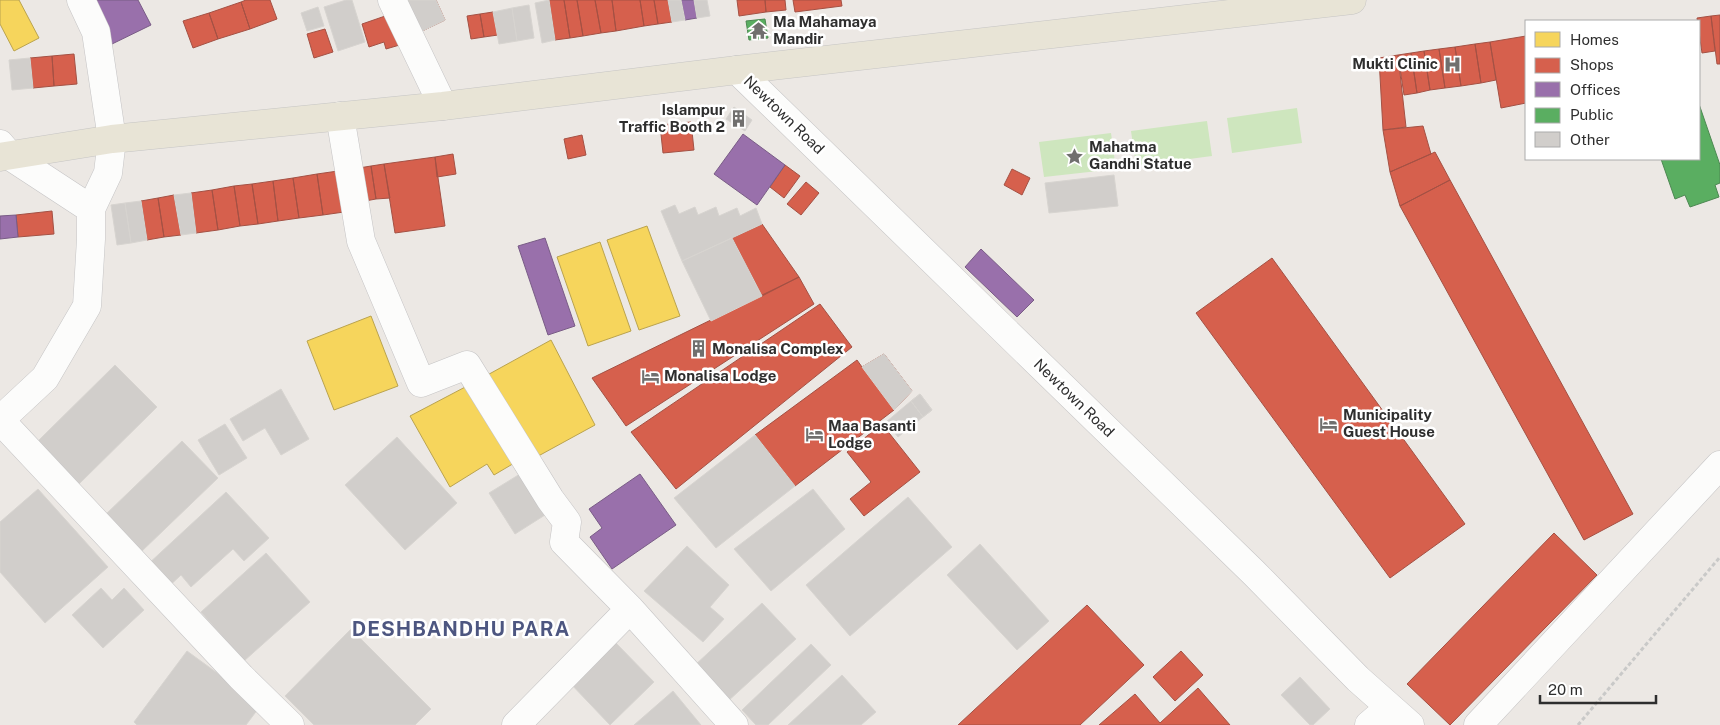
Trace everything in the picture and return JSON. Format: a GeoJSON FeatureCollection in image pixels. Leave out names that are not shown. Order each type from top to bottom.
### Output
{"type":"FeatureCollection","features":[{"type":"Feature","properties":{"kind":"main road"},"geometry":{"type":"LineString","coordinates":[[3,153],[112,139],[443,106],[1222,7],[1352,0]]}},
{"type":"Feature","properties":{"kind":"street"},"geometry":{"type":"LineString","coordinates":[[81,0],[96,32],[112,139],[108,173],[91,209],[87,306],[45,378],[0,420],[242,678],[290,725]]}},
{"type":"Feature","properties":{"kind":"street"},"geometry":{"type":"LineString","coordinates":[[392,0],[443,106]]}},
{"type":"Feature","properties":{"kind":"street","name":"Newtown Road"},"geometry":{"type":"LineString","coordinates":[[737,70],[1254,574],[1358,679],[1379,716],[1410,725]]}},
{"type":"Feature","properties":{"kind":"street"},"geometry":{"type":"LineString","coordinates":[[340,116],[362,241],[421,383],[467,365],[550,499],[567,522],[564,542],[630,609],[734,725]]}},
{"type":"Feature","properties":{"kind":"street"},"geometry":{"type":"LineString","coordinates":[[3,153],[91,209]]}},
{"type":"Feature","properties":{"kind":"street"},"geometry":{"type":"LineString","coordinates":[[1478,725],[1720,465]]}},
{"type":"Feature","properties":{"kind":"street"},"geometry":{"type":"LineString","coordinates":[[516,725],[630,609]]}},
{"type":"Feature","properties":{"kind":"path"},"geometry":{"type":"LineString","coordinates":[[1578,725],[1720,557]]}},
{"type":"Feature","properties":{"kind":"green space"},"geometry":{"type":"Polygon","coordinates":[[[1297,108],[1302,143],[1232,153],[1227,118],[1297,108]]]}},
{"type":"Feature","properties":{"kind":"green space"},"geometry":{"type":"Polygon","coordinates":[[[1207,121],[1212,156],[1136,166],[1131,131],[1207,121]]]}},
{"type":"Feature","properties":{"kind":"green space"},"geometry":{"type":"Polygon","coordinates":[[[1111,133],[1116,169],[1044,177],[1039,142],[1111,133]]]}},
{"type":"Feature","properties":{"kind":"building: Homes"},"geometry":{"type":"Polygon","coordinates":[[[0,0],[19,0],[39,38],[14,51],[0,24],[0,0]]]}},
{"type":"Feature","properties":{"kind":"building: Homes"},"geometry":{"type":"Polygon","coordinates":[[[647,226],[680,316],[639,330],[607,240],[647,226]]]}},
{"type":"Feature","properties":{"kind":"building: Homes"},"geometry":{"type":"Polygon","coordinates":[[[600,242],[631,331],[588,346],[557,257],[600,242]]]}},
{"type":"Feature","properties":{"kind":"building: Homes"},"geometry":{"type":"Polygon","coordinates":[[[371,316],[398,386],[334,410],[307,341],[371,316]]]}},
{"type":"Feature","properties":{"kind":"building: Homes"},"geometry":{"type":"Polygon","coordinates":[[[551,340],[595,425],[531,460],[482,378],[551,340]]]}},
{"type":"Feature","properties":{"kind":"building: Homes"},"geometry":{"type":"Polygon","coordinates":[[[469,385],[516,462],[494,475],[487,464],[450,487],[410,416],[469,385]]]}},
{"type":"Feature","properties":{"kind":"building: Shops"},"geometry":{"type":"Polygon","coordinates":[[[246,0],[270,0],[277,19],[250,29],[241,2],[246,0]]]}},
{"type":"Feature","properties":{"kind":"building: Shops"},"geometry":{"type":"Polygon","coordinates":[[[400,0],[436,0],[445,20],[416,34],[400,0]]]}},
{"type":"Feature","properties":{"kind":"building: Shops"},"geometry":{"type":"Polygon","coordinates":[[[549,0],[564,0],[570,38],[555,40],[549,0]]]}},
{"type":"Feature","properties":{"kind":"building: Shops"},"geometry":{"type":"Polygon","coordinates":[[[564,0],[577,0],[583,36],[570,38],[564,0]]]}},
{"type":"Feature","properties":{"kind":"building: Shops"},"geometry":{"type":"Polygon","coordinates":[[[577,0],[595,0],[601,33],[583,36],[577,0]]]}},
{"type":"Feature","properties":{"kind":"building: Shops"},"geometry":{"type":"Polygon","coordinates":[[[595,0],[612,0],[616,31],[601,33],[595,0]]]}},
{"type":"Feature","properties":{"kind":"building: Shops"},"geometry":{"type":"Polygon","coordinates":[[[612,0],[640,0],[644,26],[616,31],[612,0]]]}},
{"type":"Feature","properties":{"kind":"building: Shops"},"geometry":{"type":"Polygon","coordinates":[[[640,0],[654,0],[658,24],[644,26],[640,0]]]}},
{"type":"Feature","properties":{"kind":"building: Shops"},"geometry":{"type":"Polygon","coordinates":[[[654,0],[668,0],[672,22],[658,24],[654,0]]]}},
{"type":"Feature","properties":{"kind":"building: Shops"},"geometry":{"type":"Polygon","coordinates":[[[737,0],[765,0],[766,12],[739,16],[737,0]]]}},
{"type":"Feature","properties":{"kind":"building: Shops"},"geometry":{"type":"Polygon","coordinates":[[[765,0],[785,0],[786,10],[766,12],[765,0]]]}},
{"type":"Feature","properties":{"kind":"building: Shops"},"geometry":{"type":"Polygon","coordinates":[[[793,0],[841,0],[842,6],[795,12],[793,0]]]}},
{"type":"Feature","properties":{"kind":"building: Shops"},"geometry":{"type":"Polygon","coordinates":[[[241,2],[250,29],[218,39],[209,13],[241,2]]]}},
{"type":"Feature","properties":{"kind":"building: Shops"},"geometry":{"type":"Polygon","coordinates":[[[493,12],[498,35],[484,37],[480,14],[493,12]]]}},
{"type":"Feature","properties":{"kind":"building: Shops"},"geometry":{"type":"Polygon","coordinates":[[[209,13],[218,39],[193,48],[183,21],[209,13]]]}},
{"type":"Feature","properties":{"kind":"building: Shops"},"geometry":{"type":"Polygon","coordinates":[[[391,14],[403,44],[386,49],[384,42],[369,47],[362,24],[391,14]]]}},
{"type":"Feature","properties":{"kind":"building: Shops"},"geometry":{"type":"Polygon","coordinates":[[[480,14],[484,37],[471,39],[467,16],[480,14]]]}},
{"type":"Feature","properties":{"kind":"building: Shops"},"geometry":{"type":"Polygon","coordinates":[[[1720,15],[1720,64],[1717,64],[1711,16],[1720,15]]]}},
{"type":"Feature","properties":{"kind":"building: Shops"},"geometry":{"type":"Polygon","coordinates":[[[1711,16],[1715,51],[1702,53],[1700,20],[1697,20],[1697,18],[1711,16]]]}},
{"type":"Feature","properties":{"kind":"building: Shops"},"geometry":{"type":"Polygon","coordinates":[[[325,29],[333,52],[314,58],[307,34],[325,29]]]}},
{"type":"Feature","properties":{"kind":"building: Shops"},"geometry":{"type":"Polygon","coordinates":[[[1525,36],[1525,103],[1501,108],[1490,42],[1525,36]]]}},
{"type":"Feature","properties":{"kind":"building: Shops"},"geometry":{"type":"Polygon","coordinates":[[[1490,42],[1496,80],[1481,83],[1475,44],[1490,42]]]}},
{"type":"Feature","properties":{"kind":"building: Shops"},"geometry":{"type":"Polygon","coordinates":[[[1475,44],[1481,83],[1461,86],[1455,47],[1475,44]]]}},
{"type":"Feature","properties":{"kind":"building: Shops"},"geometry":{"type":"Polygon","coordinates":[[[1455,47],[1461,86],[1445,88],[1439,49],[1455,47]]]}},
{"type":"Feature","properties":{"kind":"building: Shops"},"geometry":{"type":"Polygon","coordinates":[[[1439,49],[1445,88],[1430,90],[1424,51],[1439,49]]]}},
{"type":"Feature","properties":{"kind":"building: Shops"},"geometry":{"type":"Polygon","coordinates":[[[1424,51],[1430,90],[1417,93],[1411,53],[1424,51]]]}},
{"type":"Feature","properties":{"kind":"building: Shops"},"geometry":{"type":"Polygon","coordinates":[[[1411,53],[1417,93],[1404,95],[1398,55],[1411,53]]]}},
{"type":"Feature","properties":{"kind":"building: Shops"},"geometry":{"type":"Polygon","coordinates":[[[74,54],[77,84],[54,86],[52,56],[74,54]]]}},
{"type":"Feature","properties":{"kind":"building: Shops"},"geometry":{"type":"Polygon","coordinates":[[[1398,55],[1406,127],[1383,130],[1379,58],[1398,55]]]}},
{"type":"Feature","properties":{"kind":"building: Shops"},"geometry":{"type":"Polygon","coordinates":[[[52,56],[54,86],[33,88],[30,58],[52,56]]]}},
{"type":"Feature","properties":{"kind":"building: Shops"},"geometry":{"type":"Polygon","coordinates":[[[691,122],[694,150],[663,153],[660,125],[691,122]]]}},
{"type":"Feature","properties":{"kind":"building: Shops"},"geometry":{"type":"Polygon","coordinates":[[[1423,126],[1431,154],[1390,172],[1383,130],[1423,126]]]}},
{"type":"Feature","properties":{"kind":"building: Shops"},"geometry":{"type":"Polygon","coordinates":[[[582,135],[586,155],[568,159],[564,139],[582,135]]]}},
{"type":"Feature","properties":{"kind":"building: Shops"},"geometry":{"type":"Polygon","coordinates":[[[1435,152],[1450,180],[1400,206],[1390,172],[1435,152]]]}},
{"type":"Feature","properties":{"kind":"building: Shops"},"geometry":{"type":"Polygon","coordinates":[[[453,154],[456,174],[437,177],[435,157],[453,154]]]}},
{"type":"Feature","properties":{"kind":"building: Shops"},"geometry":{"type":"Polygon","coordinates":[[[435,157],[445,226],[395,233],[384,164],[435,157]]]}},
{"type":"Feature","properties":{"kind":"building: Shops"},"geometry":{"type":"Polygon","coordinates":[[[384,164],[390,198],[376,199],[371,166],[384,164]]]}},
{"type":"Feature","properties":{"kind":"building: Shops"},"geometry":{"type":"Polygon","coordinates":[[[785,165],[800,176],[784,198],[770,187],[785,165]]]}},
{"type":"Feature","properties":{"kind":"building: Shops"},"geometry":{"type":"Polygon","coordinates":[[[371,166],[376,199],[365,201],[359,168],[371,166]]]}},
{"type":"Feature","properties":{"kind":"building: Shops"},"geometry":{"type":"Polygon","coordinates":[[[1012,169],[1030,178],[1022,195],[1004,185],[1012,169]]]}},
{"type":"Feature","properties":{"kind":"building: Shops"},"geometry":{"type":"Polygon","coordinates":[[[338,171],[344,212],[323,215],[317,174],[338,171]]]}},
{"type":"Feature","properties":{"kind":"building: Shops"},"geometry":{"type":"Polygon","coordinates":[[[317,174],[323,215],[299,218],[293,178],[317,174]]]}},
{"type":"Feature","properties":{"kind":"building: Shops"},"geometry":{"type":"Polygon","coordinates":[[[293,178],[299,218],[278,221],[273,181],[293,178]]]}},
{"type":"Feature","properties":{"kind":"building: Shops"},"geometry":{"type":"Polygon","coordinates":[[[1450,180],[1633,514],[1584,540],[1400,206],[1450,180]]]}},
{"type":"Feature","properties":{"kind":"building: Shops"},"geometry":{"type":"Polygon","coordinates":[[[273,181],[278,221],[258,224],[252,184],[273,181]]]}},
{"type":"Feature","properties":{"kind":"building: Shops"},"geometry":{"type":"Polygon","coordinates":[[[806,182],[819,193],[801,215],[787,204],[806,182]]]}},
{"type":"Feature","properties":{"kind":"building: Shops"},"geometry":{"type":"Polygon","coordinates":[[[252,184],[258,224],[240,226],[234,186],[252,184]]]}},
{"type":"Feature","properties":{"kind":"building: Shops"},"geometry":{"type":"Polygon","coordinates":[[[234,186],[240,226],[218,230],[212,190],[234,186]]]}},
{"type":"Feature","properties":{"kind":"building: Shops"},"geometry":{"type":"Polygon","coordinates":[[[212,190],[218,230],[196,233],[191,193],[212,190]]]}},
{"type":"Feature","properties":{"kind":"building: Shops"},"geometry":{"type":"Polygon","coordinates":[[[174,195],[181,235],[164,237],[158,198],[174,195]]]}},
{"type":"Feature","properties":{"kind":"building: Shops"},"geometry":{"type":"Polygon","coordinates":[[[158,198],[164,237],[147,240],[141,201],[158,198]]]}},
{"type":"Feature","properties":{"kind":"building: Shops"},"geometry":{"type":"Polygon","coordinates":[[[52,211],[54,234],[18,237],[16,215],[52,211]]]}},
{"type":"Feature","properties":{"kind":"building: Shops"},"geometry":{"type":"Polygon","coordinates":[[[762,224],[799,277],[762,296],[732,238],[762,224]]]}},
{"type":"Feature","properties":{"kind":"building: Shops"},"geometry":{"type":"Polygon","coordinates":[[[1272,258],[1465,524],[1390,578],[1196,313],[1272,258]]]}},
{"type":"Feature","properties":{"kind":"building: Shops","name":"Monalisa Complex"},"geometry":{"type":"Polygon","coordinates":[[[799,277],[814,304],[626,426],[592,378],[799,277]]]}},
{"type":"Feature","properties":{"kind":"building: Shops"},"geometry":{"type":"Polygon","coordinates":[[[820,304],[852,347],[676,489],[631,432],[820,304]]]}},
{"type":"Feature","properties":{"kind":"building: Shops"},"geometry":{"type":"Polygon","coordinates":[[[884,354],[912,391],[894,410],[795,486],[755,435],[857,360],[862,367],[884,354]]]}},
{"type":"Feature","properties":{"kind":"building: Shops"},"geometry":{"type":"Polygon","coordinates":[[[882,424],[920,472],[864,516],[850,499],[871,482],[847,452],[882,424]]]}},
{"type":"Feature","properties":{"kind":"building: Shops"},"geometry":{"type":"Polygon","coordinates":[[[1554,533],[1597,575],[1450,725],[1407,684],[1554,533]]]}},
{"type":"Feature","properties":{"kind":"building: Shops"},"geometry":{"type":"Polygon","coordinates":[[[1087,605],[1144,665],[1080,725],[958,725],[1087,605]]]}},
{"type":"Feature","properties":{"kind":"building: Shops"},"geometry":{"type":"Polygon","coordinates":[[[1181,651],[1203,675],[1175,701],[1153,677],[1181,651]]]}},
{"type":"Feature","properties":{"kind":"building: Shops"},"geometry":{"type":"Polygon","coordinates":[[[1198,688],[1230,725],[1099,725],[1135,694],[1160,723],[1198,688]]]}},
{"type":"Feature","properties":{"kind":"building: Offices"},"geometry":{"type":"Polygon","coordinates":[[[90,0],[138,0],[151,25],[112,44],[90,0]]]}},
{"type":"Feature","properties":{"kind":"building: Offices"},"geometry":{"type":"Polygon","coordinates":[[[681,0],[694,0],[697,18],[685,20],[681,0]]]}},
{"type":"Feature","properties":{"kind":"building: Offices"},"geometry":{"type":"Polygon","coordinates":[[[743,134],[785,165],[757,205],[714,174],[743,134]]]}},
{"type":"Feature","properties":{"kind":"building: Offices"},"geometry":{"type":"Polygon","coordinates":[[[16,215],[18,237],[0,239],[0,216],[16,215]]]}},
{"type":"Feature","properties":{"kind":"building: Offices"},"geometry":{"type":"Polygon","coordinates":[[[545,238],[575,326],[548,335],[518,246],[545,238]]]}},
{"type":"Feature","properties":{"kind":"building: Offices"},"geometry":{"type":"Polygon","coordinates":[[[981,249],[1034,300],[1017,317],[965,267],[981,249]]]}},
{"type":"Feature","properties":{"kind":"building: Offices"},"geometry":{"type":"Polygon","coordinates":[[[640,474],[676,525],[612,569],[590,537],[602,528],[589,509],[640,474]]]}},
{"type":"Feature","properties":{"kind":"building: Public"},"geometry":{"type":"Polygon","coordinates":[[[765,19],[768,38],[749,40],[746,21],[765,19]]]}},
{"type":"Feature","properties":{"kind":"building: Public"},"geometry":{"type":"Polygon","coordinates":[[[1700,107],[1720,165],[1720,183],[1715,185],[1719,197],[1690,207],[1685,195],[1675,199],[1661,160],[1700,160],[1700,107]]]}},
{"type":"Feature","properties":{"kind":"building: Other"},"geometry":{"type":"Polygon","coordinates":[[[352,0],[365,42],[338,51],[324,7],[352,0]]]}},
{"type":"Feature","properties":{"kind":"building: Other"},"geometry":{"type":"Polygon","coordinates":[[[400,0],[436,0],[445,20],[416,34],[400,0]]]}},
{"type":"Feature","properties":{"kind":"building: Other"},"geometry":{"type":"Polygon","coordinates":[[[549,0],[555,40],[542,43],[535,3],[549,0]]]}},
{"type":"Feature","properties":{"kind":"building: Other"},"geometry":{"type":"Polygon","coordinates":[[[668,0],[681,0],[685,20],[672,22],[668,0]]]}},
{"type":"Feature","properties":{"kind":"building: Other"},"geometry":{"type":"Polygon","coordinates":[[[694,0],[707,0],[710,16],[697,18],[694,0]]]}},
{"type":"Feature","properties":{"kind":"building: Other"},"geometry":{"type":"Polygon","coordinates":[[[529,5],[534,38],[517,41],[512,8],[529,5]]]}},
{"type":"Feature","properties":{"kind":"building: Other"},"geometry":{"type":"Polygon","coordinates":[[[318,7],[324,26],[307,31],[301,13],[318,7]]]}},
{"type":"Feature","properties":{"kind":"building: Other"},"geometry":{"type":"Polygon","coordinates":[[[512,8],[517,41],[499,44],[493,12],[512,8]]]}},
{"type":"Feature","properties":{"kind":"building: Other"},"geometry":{"type":"Polygon","coordinates":[[[30,58],[33,88],[12,90],[9,60],[30,58]]]}},
{"type":"Feature","properties":{"kind":"building: Other","name":"Islampur Traffic Booth 2"},"geometry":{"type":"Polygon","coordinates":[[[734,107],[752,120],[745,131],[726,119],[734,107]]]}},
{"type":"Feature","properties":{"kind":"building: Other"},"geometry":{"type":"Polygon","coordinates":[[[1114,175],[1118,206],[1049,213],[1045,183],[1114,175]]]}},
{"type":"Feature","properties":{"kind":"building: Other"},"geometry":{"type":"Polygon","coordinates":[[[191,193],[196,233],[181,235],[174,195],[191,193]]]}},
{"type":"Feature","properties":{"kind":"building: Other"},"geometry":{"type":"Polygon","coordinates":[[[141,201],[147,240],[131,243],[125,203],[141,201]]]}},
{"type":"Feature","properties":{"kind":"building: Other"},"geometry":{"type":"Polygon","coordinates":[[[125,203],[131,243],[117,245],[111,205],[125,203]]]}},
{"type":"Feature","properties":{"kind":"building: Other"},"geometry":{"type":"Polygon","coordinates":[[[675,205],[679,214],[695,207],[698,215],[716,207],[719,216],[737,208],[740,216],[756,208],[762,224],[682,261],[661,211],[675,205]]]}},
{"type":"Feature","properties":{"kind":"building: Other"},"geometry":{"type":"Polygon","coordinates":[[[732,238],[762,296],[711,321],[682,261],[732,238]]]}},
{"type":"Feature","properties":{"kind":"building: Other"},"geometry":{"type":"Polygon","coordinates":[[[884,354],[912,391],[894,410],[862,367],[884,354]]]}},
{"type":"Feature","properties":{"kind":"building: Other"},"geometry":{"type":"Polygon","coordinates":[[[115,365],[157,407],[79,484],[37,442],[115,365]]]}},
{"type":"Feature","properties":{"kind":"building: Other"},"geometry":{"type":"Polygon","coordinates":[[[281,389],[309,439],[281,455],[265,428],[243,441],[230,419],[281,389]]]}},
{"type":"Feature","properties":{"kind":"building: Other"},"geometry":{"type":"Polygon","coordinates":[[[920,394],[932,410],[923,417],[911,401],[920,394]]]}},
{"type":"Feature","properties":{"kind":"building: Other"},"geometry":{"type":"Polygon","coordinates":[[[920,394],[932,410],[923,417],[911,401],[920,394]]]}},
{"type":"Feature","properties":{"kind":"building: Other"},"geometry":{"type":"Polygon","coordinates":[[[911,401],[923,417],[898,437],[886,422],[911,401]]]}},
{"type":"Feature","properties":{"kind":"building: Other"},"geometry":{"type":"Polygon","coordinates":[[[225,424],[247,458],[219,475],[198,440],[225,424]]]}},
{"type":"Feature","properties":{"kind":"building: Other"},"geometry":{"type":"Polygon","coordinates":[[[755,435],[795,486],[716,548],[674,498],[755,435]]]}},
{"type":"Feature","properties":{"kind":"building: Other"},"geometry":{"type":"Polygon","coordinates":[[[397,437],[457,503],[405,550],[345,485],[397,437]]]}},
{"type":"Feature","properties":{"kind":"building: Other"},"geometry":{"type":"Polygon","coordinates":[[[182,441],[218,478],[141,552],[105,515],[182,441]]]}},
{"type":"Feature","properties":{"kind":"building: Other"},"geometry":{"type":"Polygon","coordinates":[[[520,474],[545,515],[515,534],[489,493],[520,474]]]}},
{"type":"Feature","properties":{"kind":"building: Other"},"geometry":{"type":"Polygon","coordinates":[[[38,489],[108,567],[45,623],[0,572],[0,522],[38,489]]]}},
{"type":"Feature","properties":{"kind":"building: Other"},"geometry":{"type":"Polygon","coordinates":[[[813,489],[845,529],[771,591],[734,549],[813,489]]]}},
{"type":"Feature","properties":{"kind":"building: Other"},"geometry":{"type":"Polygon","coordinates":[[[226,492],[269,538],[244,561],[233,549],[191,587],[181,575],[166,589],[146,566],[226,492]]]}},
{"type":"Feature","properties":{"kind":"building: Other"},"geometry":{"type":"Polygon","coordinates":[[[908,497],[952,547],[850,636],[806,585],[908,497]]]}},
{"type":"Feature","properties":{"kind":"building: Other"},"geometry":{"type":"Polygon","coordinates":[[[980,544],[1049,621],[1017,650],[947,575],[980,544]]]}},
{"type":"Feature","properties":{"kind":"building: Other"},"geometry":{"type":"Polygon","coordinates":[[[687,546],[729,585],[710,607],[724,619],[703,642],[644,591],[687,546]]]}},
{"type":"Feature","properties":{"kind":"building: Other"},"geometry":{"type":"Polygon","coordinates":[[[266,553],[310,602],[244,661],[201,612],[266,553]]]}},
{"type":"Feature","properties":{"kind":"building: Other"},"geometry":{"type":"Polygon","coordinates":[[[101,588],[112,600],[124,588],[144,610],[103,648],[72,615],[101,588]]]}},
{"type":"Feature","properties":{"kind":"building: Other"},"geometry":{"type":"Polygon","coordinates":[[[762,603],[796,639],[727,702],[694,666],[762,603]]]}},
{"type":"Feature","properties":{"kind":"building: Other"},"geometry":{"type":"Polygon","coordinates":[[[351,629],[431,709],[415,725],[314,725],[285,696],[351,629]]]}},
{"type":"Feature","properties":{"kind":"building: Other"},"geometry":{"type":"Polygon","coordinates":[[[613,640],[654,682],[610,725],[569,682],[613,640]]]}},
{"type":"Feature","properties":{"kind":"building: Other"},"geometry":{"type":"Polygon","coordinates":[[[811,644],[831,665],[768,725],[756,725],[742,710],[811,644]]]}},
{"type":"Feature","properties":{"kind":"building: Other"},"geometry":{"type":"Polygon","coordinates":[[[187,651],[261,705],[246,725],[137,725],[134,722],[187,651]]]}},
{"type":"Feature","properties":{"kind":"building: Other"},"geometry":{"type":"Polygon","coordinates":[[[842,675],[876,712],[861,725],[788,725],[842,675]]]}},
{"type":"Feature","properties":{"kind":"building: Other"},"geometry":{"type":"Polygon","coordinates":[[[1300,677],[1330,709],[1313,725],[1310,725],[1281,695],[1300,677]]]}},
{"type":"Feature","properties":{"kind":"building: Other"},"geometry":{"type":"Polygon","coordinates":[[[673,691],[701,725],[634,725],[673,691]]]}},
{"type":"Feature","properties":{"kind":"place","name":"Ma Mahamaya Mandir"},"geometry":{"type":"Point","coordinates":[759,31]}},
{"type":"Feature","properties":{"kind":"place","name":"Mukti Clinic"},"geometry":{"type":"Point","coordinates":[1452,64]}},
{"type":"Feature","properties":{"kind":"place","name":"Islampur Traffic Booth 2"},"geometry":{"type":"Point","coordinates":[739,119]}},
{"type":"Feature","properties":{"kind":"place","name":"Mahatma Gandhi Statue"},"geometry":{"type":"Point","coordinates":[1075,156]}},
{"type":"Feature","properties":{"kind":"place","name":"Monalisa Complex"},"geometry":{"type":"Point","coordinates":[698,349]}},
{"type":"Feature","properties":{"kind":"place","name":"Monalisa Lodge"},"geometry":{"type":"Point","coordinates":[650,376]}},
{"type":"Feature","properties":{"kind":"place","name":"Municipality Guest House"},"geometry":{"type":"Point","coordinates":[1329,424]}},
{"type":"Feature","properties":{"kind":"place","name":"Maa Basanti Lodge"},"geometry":{"type":"Point","coordinates":[814,435]}},
{"type":"Feature","properties":{"kind":"district","name":"DESHBANDHU PARA"},"geometry":{"type":"Point","coordinates":[461,629]}}]}
